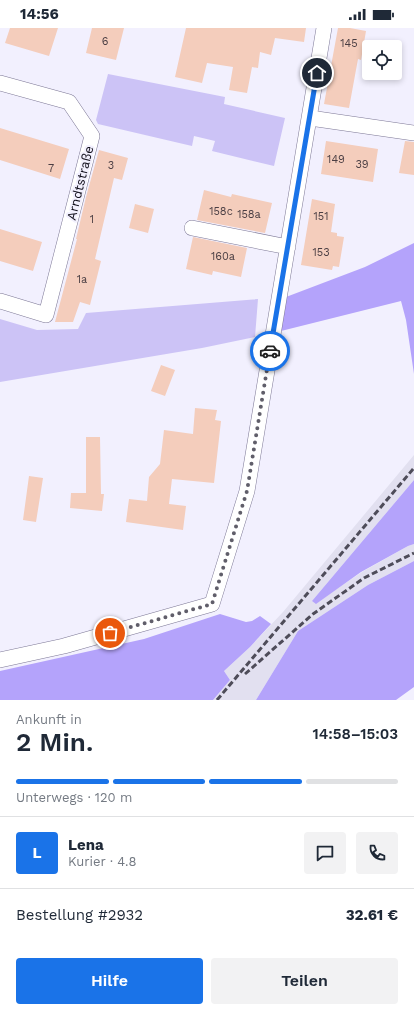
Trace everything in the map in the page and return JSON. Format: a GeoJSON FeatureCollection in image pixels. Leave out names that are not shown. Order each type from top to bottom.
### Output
{"type":"FeatureCollection","features":[{"type":"Feature","properties":{"kind":"street"},"geometry":{"type":"LineString","coordinates":[[0,660],[64,646],[212,604],[247,491],[324,28]]}},
{"type":"Feature","properties":{"kind":"street","name":"Arndtstraße"},"geometry":{"type":"LineString","coordinates":[[0,83],[69,102],[92,136],[46,315],[0,301]]}},
{"type":"Feature","properties":{"kind":"street"},"geometry":{"type":"LineString","coordinates":[[310,118],[414,134]]}},
{"type":"Feature","properties":{"kind":"street"},"geometry":{"type":"LineString","coordinates":[[192,228],[288,247]]}},
{"type":"Feature","properties":{"kind":"shaded area"},"geometry":{"type":"Polygon","coordinates":[[[108,74],[225,97],[224,104],[285,118],[274,166],[212,151],[215,141],[194,136],[192,146],[98,124],[96,120],[108,74]]]}},
{"type":"Feature","properties":{"kind":"shaded area"},"geometry":{"type":"Polygon","coordinates":[[[414,243],[414,374],[406,320],[401,301],[281,331],[286,297],[365,267],[414,243]]]}},
{"type":"Feature","properties":{"kind":"shaded area"},"geometry":{"type":"Polygon","coordinates":[[[258,299],[255,337],[202,348],[0,382],[0,319],[37,330],[78,329],[86,313],[258,299]]]}},
{"type":"Feature","properties":{"kind":"shaded area"},"geometry":{"type":"Polygon","coordinates":[[[414,455],[414,480],[312,601],[316,603],[362,572],[414,544],[414,561],[368,585],[298,631],[256,700],[213,700],[230,680],[224,671],[250,647],[283,612],[414,455]]]}},
{"type":"Feature","properties":{"kind":"shaded area"},"geometry":{"type":"Polygon","coordinates":[[[414,480],[414,544],[361,572],[316,604],[312,601],[414,480]]]}},
{"type":"Feature","properties":{"kind":"shaded area"},"geometry":{"type":"Polygon","coordinates":[[[414,561],[414,687],[396,700],[256,700],[298,631],[368,585],[414,561]]]}},
{"type":"Feature","properties":{"kind":"shaded area"},"geometry":{"type":"Polygon","coordinates":[[[220,614],[246,622],[252,621],[260,616],[271,624],[250,647],[224,671],[230,680],[213,700],[0,700],[0,671],[144,639],[220,614]]]}},
{"type":"Feature","properties":{"kind":"building"},"geometry":{"type":"Polygon","coordinates":[[[10,28],[58,28],[49,56],[5,43],[10,28]]]}},
{"type":"Feature","properties":{"kind":"building"},"geometry":{"type":"Polygon","coordinates":[[[92,28],[124,28],[116,60],[86,53],[92,28]]]}},
{"type":"Feature","properties":{"kind":"building"},"geometry":{"type":"Polygon","coordinates":[[[186,28],[306,28],[304,42],[275,38],[271,55],[260,52],[258,68],[252,67],[247,93],[229,90],[233,67],[207,63],[202,83],[175,77],[186,28]]]}},
{"type":"Feature","properties":{"kind":"building"},"geometry":{"type":"Polygon","coordinates":[[[338,28],[350,28],[366,31],[364,40],[362,40],[361,60],[358,59],[349,108],[324,104],[338,28]]]}},
{"type":"Feature","properties":{"kind":"building"},"geometry":{"type":"Polygon","coordinates":[[[0,128],[69,149],[60,179],[0,160],[0,128]]]}},
{"type":"Feature","properties":{"kind":"building"},"geometry":{"type":"Polygon","coordinates":[[[326,141],[378,149],[373,182],[321,174],[326,141]]]}},
{"type":"Feature","properties":{"kind":"building"},"geometry":{"type":"Polygon","coordinates":[[[405,141],[414,142],[414,175],[399,173],[405,141]]]}},
{"type":"Feature","properties":{"kind":"building"},"geometry":{"type":"Polygon","coordinates":[[[99,150],[128,158],[122,180],[114,178],[95,259],[101,261],[90,305],[80,302],[73,322],[55,322],[77,239],[86,197],[99,150]]]}},
{"type":"Feature","properties":{"kind":"building"},"geometry":{"type":"Polygon","coordinates":[[[204,190],[231,197],[232,194],[272,203],[265,233],[197,220],[204,190]]]}},
{"type":"Feature","properties":{"kind":"building"},"geometry":{"type":"Polygon","coordinates":[[[312,199],[335,204],[331,232],[337,233],[337,236],[344,237],[339,267],[333,266],[332,270],[301,265],[312,199]]]}},
{"type":"Feature","properties":{"kind":"building"},"geometry":{"type":"Polygon","coordinates":[[[135,204],[154,209],[148,233],[129,228],[135,204]]]}},
{"type":"Feature","properties":{"kind":"building"},"geometry":{"type":"Polygon","coordinates":[[[0,229],[42,242],[33,271],[0,261],[0,229]]]}},
{"type":"Feature","properties":{"kind":"building"},"geometry":{"type":"Polygon","coordinates":[[[193,237],[247,248],[241,277],[213,271],[212,275],[186,269],[193,237]]]}},
{"type":"Feature","properties":{"kind":"building"},"geometry":{"type":"Polygon","coordinates":[[[161,365],[175,370],[165,396],[151,391],[161,365]]]}},
{"type":"Feature","properties":{"kind":"building"},"geometry":{"type":"Polygon","coordinates":[[[195,408],[217,410],[215,420],[221,421],[214,483],[172,479],[169,504],[186,506],[183,530],[126,522],[129,499],[147,501],[149,477],[160,464],[164,430],[193,434],[195,408]]]}},
{"type":"Feature","properties":{"kind":"building"},"geometry":{"type":"Polygon","coordinates":[[[86,437],[100,437],[101,494],[104,494],[102,511],[70,508],[71,493],[86,493],[86,437]]]}},
{"type":"Feature","properties":{"kind":"building"},"geometry":{"type":"Polygon","coordinates":[[[29,476],[43,478],[36,522],[23,520],[29,476]]]}},
{"type":"Feature","properties":{"kind":"railway"},"geometry":{"type":"LineString","coordinates":[[217,700],[414,468]]}},
{"type":"Feature","properties":{"kind":"railway"},"geometry":{"type":"LineString","coordinates":[[245,674],[313,614],[364,578],[414,553]]}},
{"type":"Feature","properties":{"kind":"way so far"},"geometry":{"type":"LineString","coordinates":[[110,633],[212,604],[247,491],[270,351]]}},
{"type":"Feature","properties":{"kind":"route"},"geometry":{"type":"LineString","coordinates":[[270,351],[317,73]]}}]}
